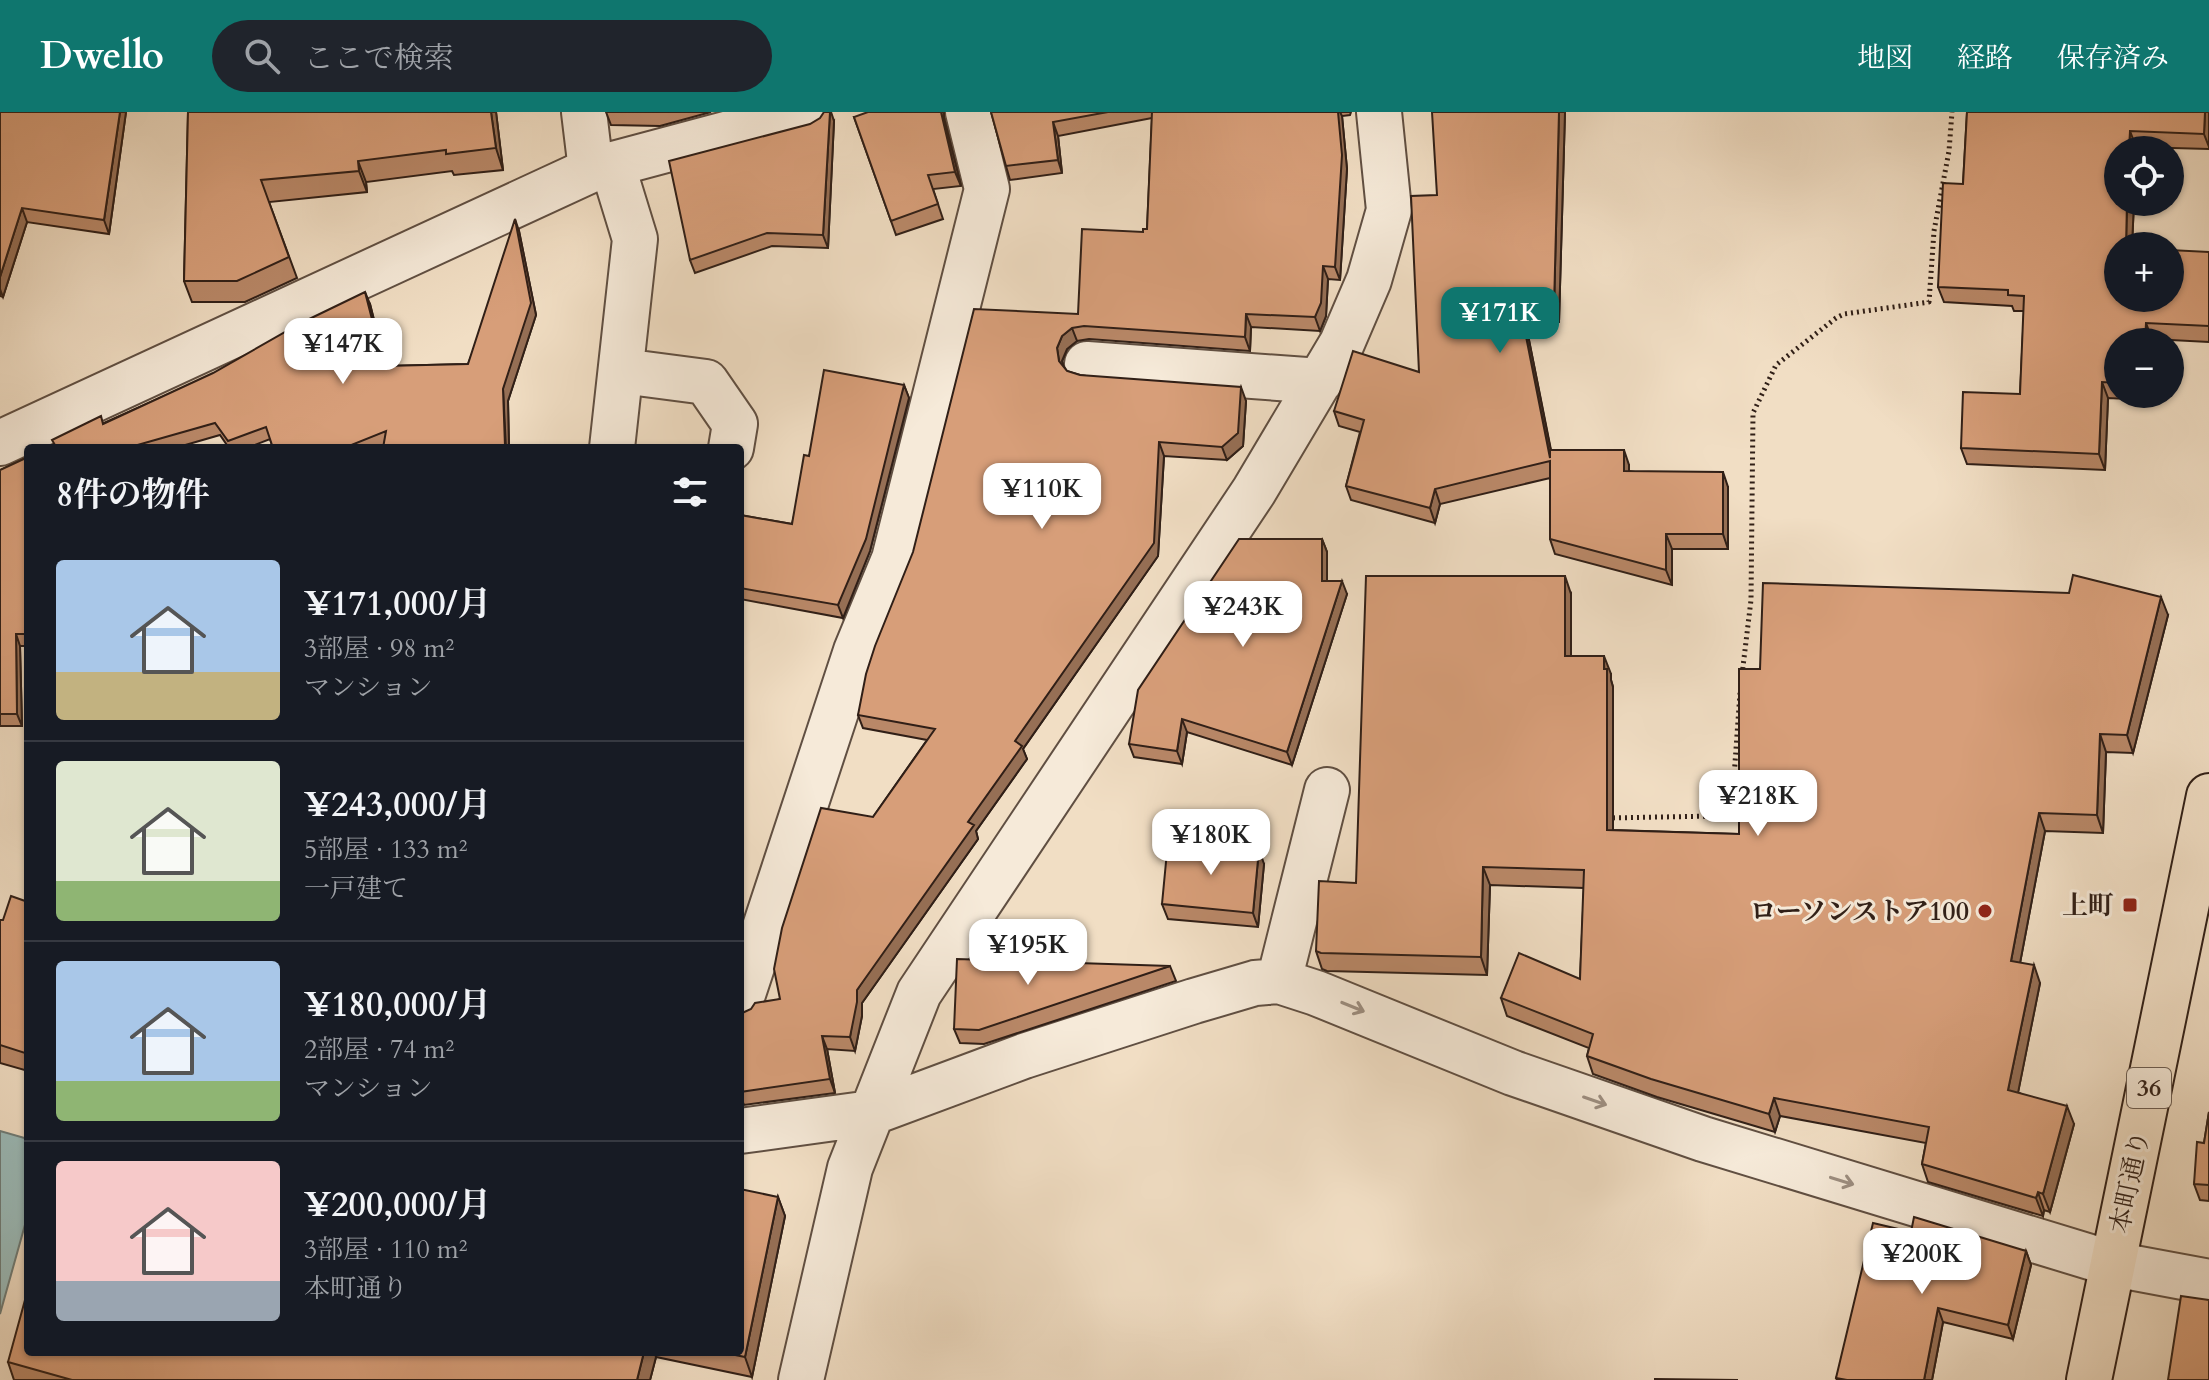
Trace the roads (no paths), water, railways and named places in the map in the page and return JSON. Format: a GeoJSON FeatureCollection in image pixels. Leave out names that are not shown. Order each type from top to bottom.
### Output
{"type":"FeatureCollection","features":[{"type":"Feature","properties":{"kind":"main road","name":"本町通り"},"geometry":{"type":"LineString","coordinates":[[2089,1380],[2209,796]]}},
{"type":"Feature","properties":{"kind":"street"},"geometry":{"type":"LineString","coordinates":[[584,112],[602,167],[635,239],[613,444]]}},
{"type":"Feature","properties":{"kind":"street"},"geometry":{"type":"LineString","coordinates":[[0,443],[602,167],[808,112]]}},
{"type":"Feature","properties":{"kind":"street"},"geometry":{"type":"LineString","coordinates":[[744,991],[856,651],[894,559],[987,189],[968,112]]}},
{"type":"Feature","properties":{"kind":"street"},"geometry":{"type":"LineString","coordinates":[[801,1380],[850,1168],[919,993],[1254,491],[1342,343],[1369,280],[1389,210],[1379,112]]}},
{"type":"Feature","properties":{"kind":"street"},"geometry":{"type":"LineString","coordinates":[[1087,364],[1320,381]]}},
{"type":"Feature","properties":{"kind":"street"},"geometry":{"type":"LineString","coordinates":[[622,371],[706,382],[735,424],[732,444]]}},
{"type":"Feature","properties":{"kind":"street"},"geometry":{"type":"LineString","coordinates":[[1279,981],[1327,790]]}},
{"type":"Feature","properties":{"kind":"street"},"geometry":{"type":"LineString","coordinates":[[744,1130],[871,1113],[1024,1056],[1180,1005],[1255,983],[1279,981],[1513,1073],[1703,1139],[2113,1264],[2209,1282]]}},
{"type":"Feature","properties":{"kind":"water"},"geometry":{"type":"Polygon","coordinates":[[[0,1131],[24,1138],[24,1228],[0,1314],[0,1131]]]}},
{"type":"Feature","properties":{"kind":"place","name":"上町"},"geometry":{"type":"Point","coordinates":[2130,905]}},
{"type":"Feature","properties":{"kind":"place","name":"ローソンストア100"},"geometry":{"type":"Point","coordinates":[1985,911]}}]}
